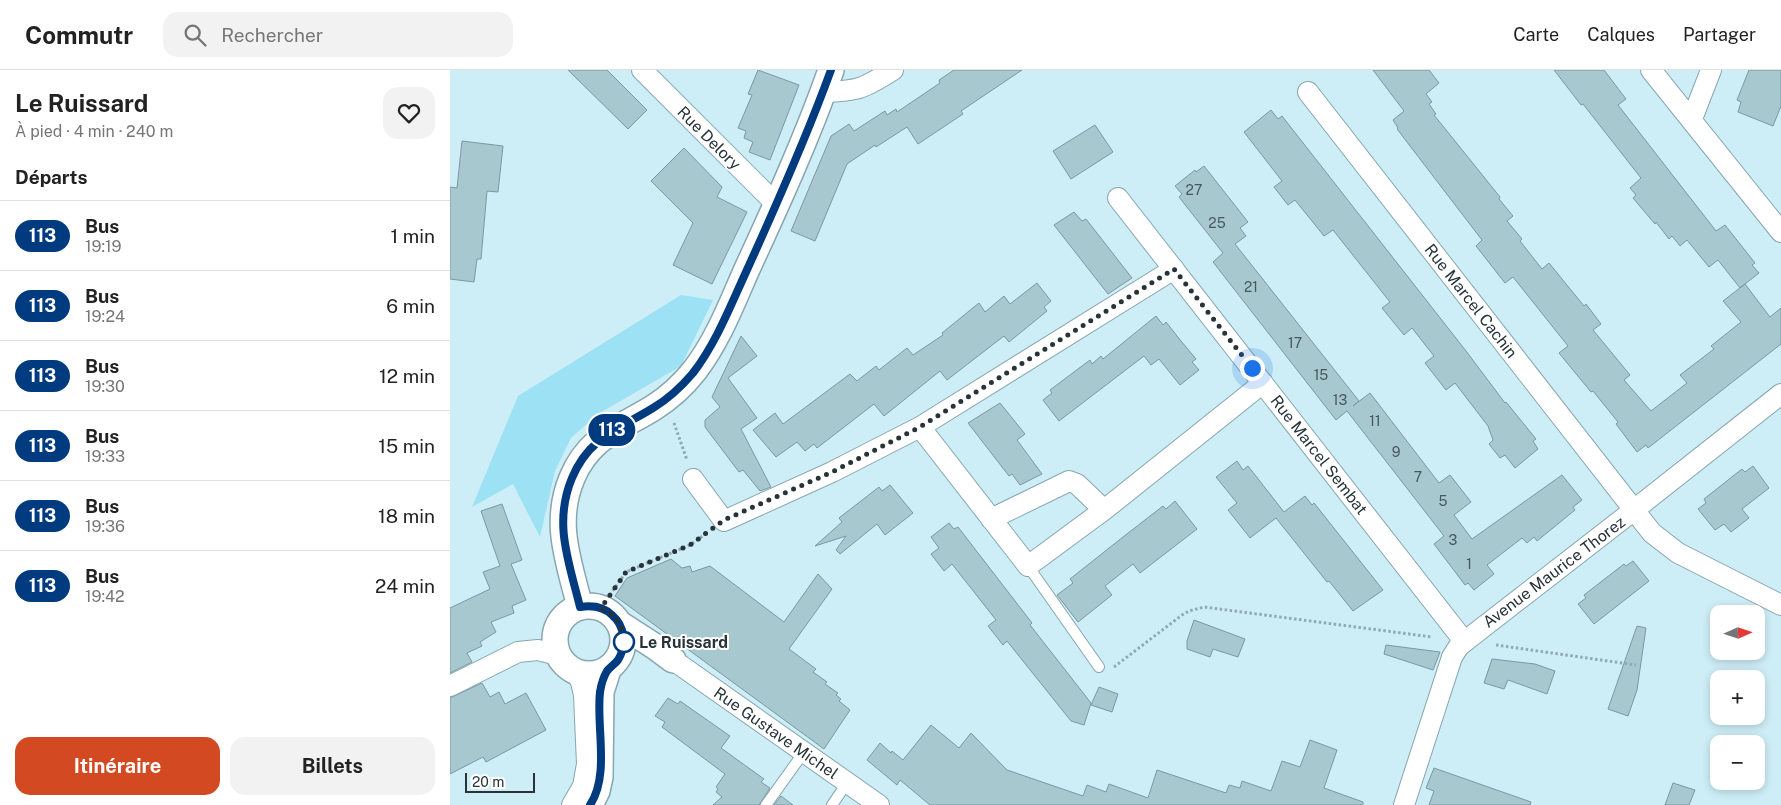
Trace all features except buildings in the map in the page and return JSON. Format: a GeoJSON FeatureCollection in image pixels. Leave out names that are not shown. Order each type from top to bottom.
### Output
{"type":"FeatureCollection","features":[{"type":"Feature","properties":{"kind":"street","name":"Rue Delory"},"geometry":{"type":"LineString","coordinates":[[642,70],[777,205]]}},
{"type":"Feature","properties":{"kind":"street"},"geometry":{"type":"LineString","coordinates":[[590,607],[568,562],[562,530],[566,497],[573,476],[586,454],[599,440],[666,399],[689,377],[711,345],[777,205],[827,81],[857,90],[873,83],[893,70]]}},
{"type":"Feature","properties":{"kind":"street"},"geometry":{"type":"LineString","coordinates":[[1651,70],[1781,232]]}},
{"type":"Feature","properties":{"kind":"street"},"geometry":{"type":"LineString","coordinates":[[1692,119],[1711,70]]}},
{"type":"Feature","properties":{"kind":"street","name":"Rue Marcel Cachin"},"geometry":{"type":"LineString","coordinates":[[1308,92],[1652,533],[1668,547],[1781,605]]}},
{"type":"Feature","properties":{"kind":"street","name":"Rue Marcel Sembat"},"geometry":{"type":"LineString","coordinates":[[1118,198],[1464,641]]}},
{"type":"Feature","properties":{"kind":"street"},"geometry":{"type":"LineString","coordinates":[[693,479],[724,520],[832,472],[920,427],[1174,269]]}},
{"type":"Feature","properties":{"kind":"street"},"geometry":{"type":"LineString","coordinates":[[920,427],[1028,566],[1104,510],[1262,383]]}},
{"type":"Feature","properties":{"kind":"street","name":"Avenue Maurice Thorez"},"geometry":{"type":"LineString","coordinates":[[1404,805],[1452,657],[1459,646],[1781,394]]}},
{"type":"Feature","properties":{"kind":"street"},"geometry":{"type":"LineString","coordinates":[[991,519],[1069,481],[1077,484],[1104,510]]}},
{"type":"Feature","properties":{"kind":"street"},"geometry":{"type":"LineString","coordinates":[[590,805],[595,796],[600,777],[600,692],[612,666],[621,654],[624,644],[623,634],[620,624],[610,612],[590,607],[570,611],[559,623],[555,639],[558,655],[564,663],[576,672],[590,675],[612,666]]}},
{"type":"Feature","properties":{"kind":"street","name":"Rue Gustave Michel"},"geometry":{"type":"LineString","coordinates":[[620,624],[879,805]]}},
{"type":"Feature","properties":{"kind":"street"},"geometry":{"type":"LineString","coordinates":[[450,686],[518,652],[538,650],[558,655]]}},
{"type":"Feature","properties":{"kind":"street","name":"Rue Gustave Michel"},"geometry":{"type":"LineString","coordinates":[[612,666],[632,657],[648,655],[673,660]]}},
{"type":"Feature","properties":{"kind":"street"},"geometry":{"type":"LineString","coordinates":[[572,805],[583,786],[587,764],[584,695],[576,672]]}},
{"type":"Feature","properties":{"kind":"lane"},"geometry":{"type":"LineString","coordinates":[[1028,566],[1100,667]]}},
{"type":"Feature","properties":{"kind":"lane"},"geometry":{"type":"LineString","coordinates":[[766,805],[804,752]]}},
{"type":"Feature","properties":{"kind":"lane"},"geometry":{"type":"LineString","coordinates":[[832,805],[848,783]]}},
{"type":"Feature","properties":{"kind":"path"},"geometry":{"type":"LineString","coordinates":[[666,399],[693,479]]}},
{"type":"Feature","properties":{"kind":"path"},"geometry":{"type":"LineString","coordinates":[[590,607],[626,572],[690,545],[724,520]]}},
{"type":"Feature","properties":{"kind":"path"},"geometry":{"type":"LineString","coordinates":[[1100,667],[1106,670],[1113,668],[1182,615],[1189,611],[1204,608],[1636,665]]}},
{"type":"Feature","properties":{"kind":"shaded area"},"geometry":{"type":"Polygon","coordinates":[[[681,295],[713,300],[681,366],[598,414],[571,438],[555,471],[540,537],[513,484],[472,507],[518,396],[681,295]]]}},
{"type":"Feature","properties":{"kind":"bus line","name":"113"},"geometry":{"type":"LineString","coordinates":[[590,805],[599,785],[600,777],[600,692],[608,670],[621,654],[624,639],[620,624],[610,612],[596,606],[580,607],[562,530],[563,510],[569,486],[579,464],[599,440],[666,399],[697,368],[723,322],[785,188],[831,70]]}},
{"type":"Feature","properties":{"kind":"place","name":"Le Ruissard"},"geometry":{"type":"Point","coordinates":[624,642]}},
{"type":"Feature","properties":{"kind":"route"},"geometry":{"type":"LineString","coordinates":[[624,642],[624,644],[620,624],[610,612],[601,608],[626,572],[690,545],[724,520],[832,472],[920,427],[1174,269],[1252,368]]}}]}
